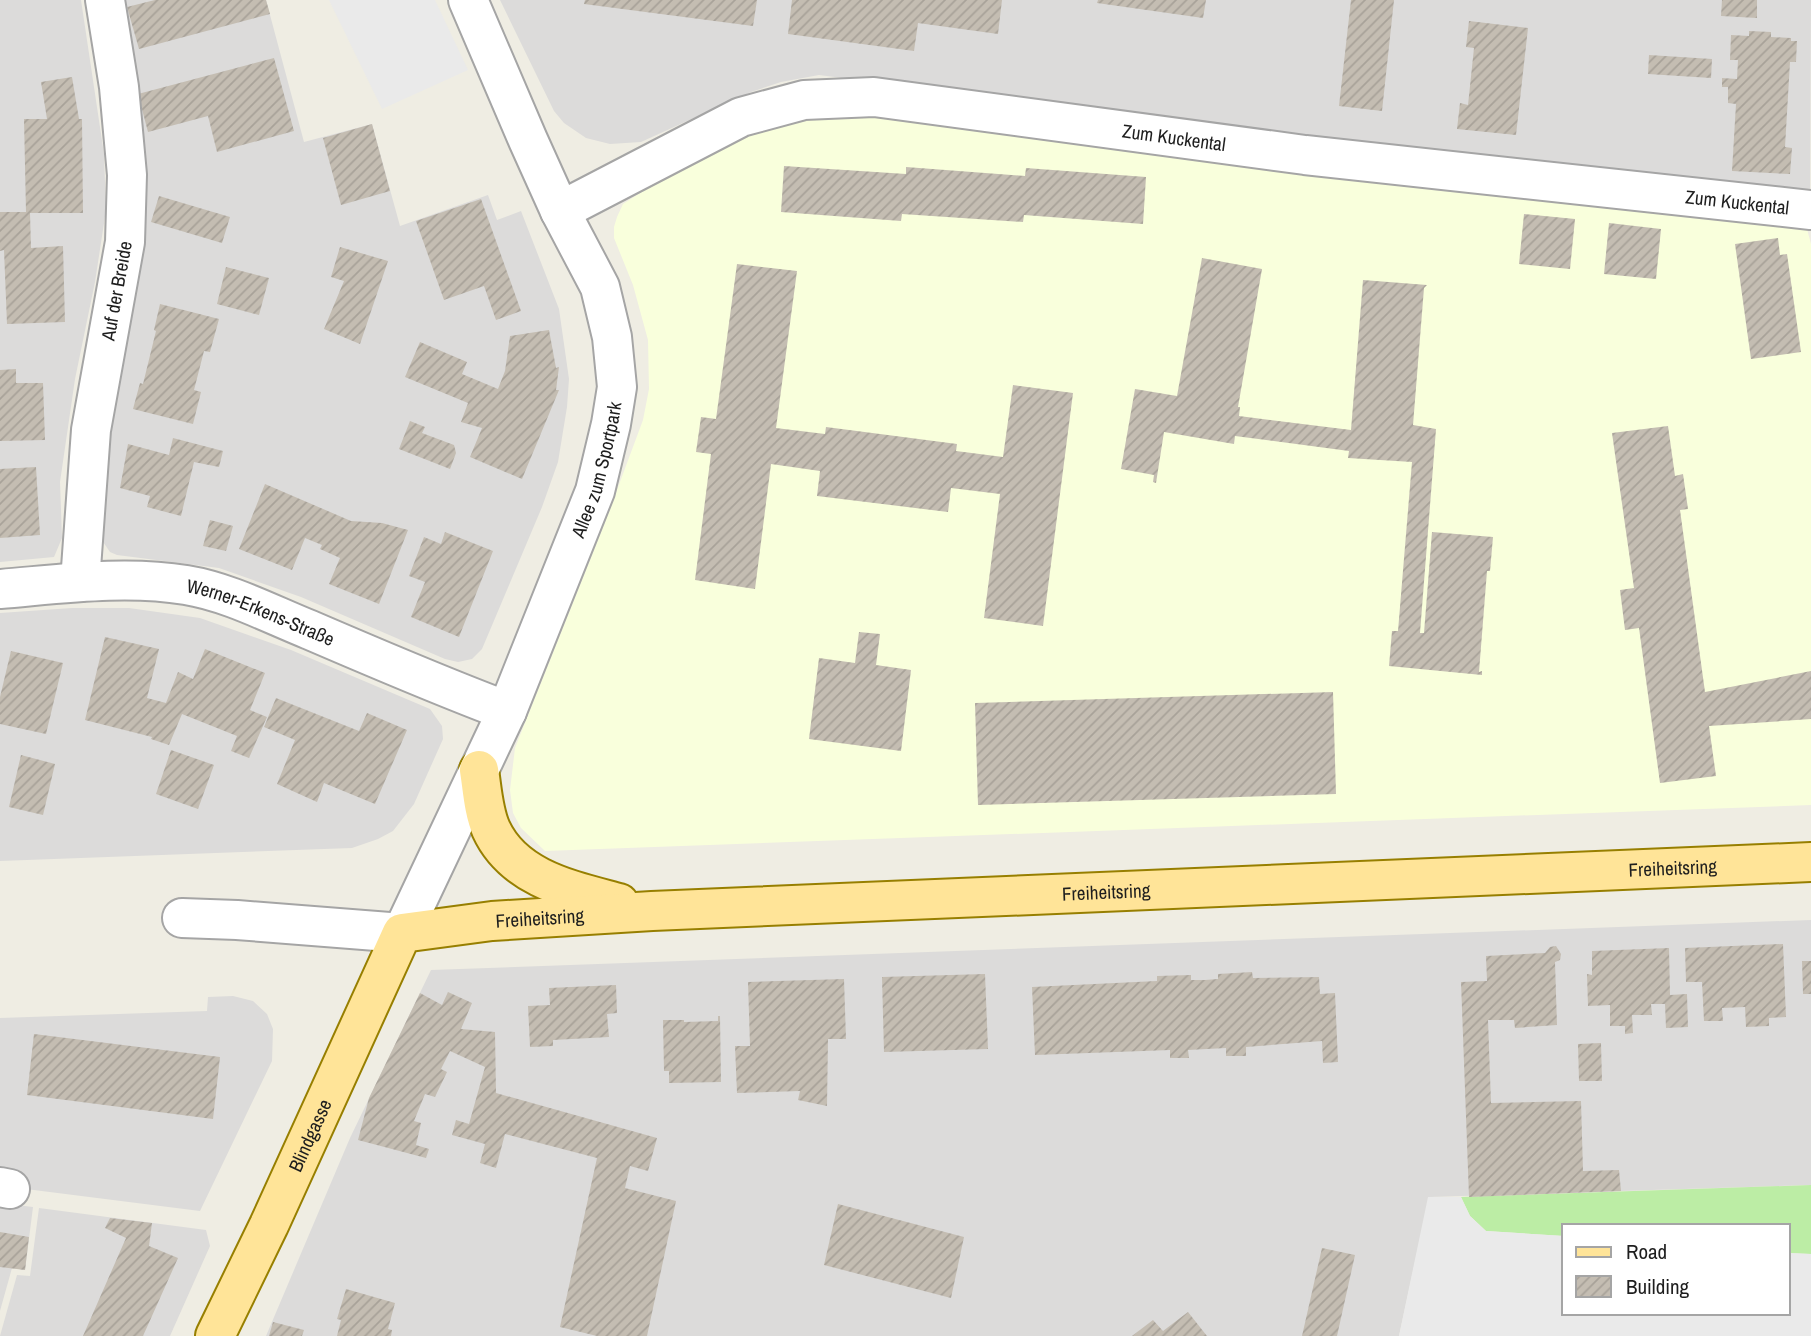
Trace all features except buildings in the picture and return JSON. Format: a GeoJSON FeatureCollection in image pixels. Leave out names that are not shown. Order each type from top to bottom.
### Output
{"type":"FeatureCollection","features":[{"type":"Feature","properties":{"kind":"main road"},"geometry":{"type":"LineString","coordinates":[[479,770],[491,829],[507,855],[525,870],[571,890],[652,911]]}},
{"type":"Feature","properties":{"kind":"main road","name":"Freiheitsring"},"geometry":{"type":"LineString","coordinates":[[402,933],[492,921],[652,911],[1811,862]]}},
{"type":"Feature","properties":{"kind":"main road","name":"Blindgasse"},"geometry":{"type":"LineString","coordinates":[[215,1336],[269,1226],[402,933]]}},
{"type":"Feature","properties":{"kind":"street","name":"Auf der Breide"},"geometry":{"type":"LineString","coordinates":[[80,582],[90,430],[125,242],[127,175],[120,87],[105,0]]}},
{"type":"Feature","properties":{"kind":"street","name":"Allee zum Sportpark"},"geometry":{"type":"LineString","coordinates":[[402,933],[507,711],[595,491],[617,387],[612,337],[600,287],[561,211],[468,0]]}},
{"type":"Feature","properties":{"kind":"street","name":"Zum Kuckental"},"geometry":{"type":"LineString","coordinates":[[561,211],[741,117],[804,100],[874,97],[1305,155],[1811,210]]}},
{"type":"Feature","properties":{"kind":"street","name":"Werner-Erkens-Straße"},"geometry":{"type":"LineString","coordinates":[[0,589],[80,582],[186,585],[232,597],[431,682],[507,711]]}},
{"type":"Feature","properties":{"kind":"street"},"geometry":{"type":"LineString","coordinates":[[182,918],[402,933]]}},
{"type":"Feature","properties":{"kind":"shaded area"},"geometry":{"type":"Polygon","coordinates":[[[0,0],[81,0],[104,154],[106,210],[95,282],[75,379],[60,482],[62,538],[54,557],[0,562],[0,0]]]}},
{"type":"Feature","properties":{"kind":"shaded area"},"geometry":{"type":"Polygon","coordinates":[[[119,0],[266,0],[304,142],[372,124],[400,226],[488,195],[497,220],[521,211],[559,309],[569,379],[567,407],[558,462],[542,507],[482,649],[472,659],[458,662],[445,659],[301,597],[219,568],[117,555],[110,552],[99,536],[119,0]]]}},
{"type":"Feature","properties":{"kind":"shaded area"},"geometry":{"type":"Polygon","coordinates":[[[329,0],[435,0],[468,70],[382,109],[329,0]]]}},
{"type":"Feature","properties":{"kind":"shaded area"},"geometry":{"type":"Polygon","coordinates":[[[500,0],[1811,0],[1810,196],[1451,156],[819,75],[781,82],[751,92],[641,142],[610,144],[586,138],[564,123],[554,111],[500,0]]]}},
{"type":"Feature","properties":{"kind":"shaded area"},"geometry":{"type":"Polygon","coordinates":[[[843,112],[1807,229],[1811,244],[1811,805],[545,851],[521,828],[513,813],[510,790],[515,748],[604,525],[643,420],[649,389],[648,340],[633,285],[614,238],[617,217],[623,204],[668,175],[759,131],[817,115],[843,112]]]}},
{"type":"Feature","properties":{"kind":"shaded area"},"geometry":{"type":"Polygon","coordinates":[[[72,608],[129,608],[200,618],[291,650],[430,709],[442,726],[443,739],[414,804],[393,831],[352,848],[0,861],[0,613],[72,608]]]}},
{"type":"Feature","properties":{"kind":"shaded area"},"geometry":{"type":"Polygon","coordinates":[[[1811,920],[1811,1185],[1429,1197],[1399,1336],[266,1336],[350,1138],[431,970],[1811,920]]]}},
{"type":"Feature","properties":{"kind":"shaded area"},"geometry":{"type":"Polygon","coordinates":[[[233,996],[253,1001],[267,1014],[273,1029],[272,1061],[200,1211],[18,1188],[0,1175],[0,1018],[207,1011],[208,997],[233,996]]]}},
{"type":"Feature","properties":{"kind":"shaded area"},"geometry":{"type":"Polygon","coordinates":[[[1428,1197],[1461,1197],[1470,1216],[1486,1231],[1562,1236],[1562,1315],[1790,1315],[1790,1253],[1811,1254],[1811,1336],[1399,1336],[1428,1197]]]}},
{"type":"Feature","properties":{"kind":"shaded area"},"geometry":{"type":"Polygon","coordinates":[[[0,1203],[33,1207],[25,1270],[12,1268],[0,1311],[0,1203]]]}},
{"type":"Feature","properties":{"kind":"shaded area"},"geometry":{"type":"Polygon","coordinates":[[[39,1208],[206,1230],[210,1246],[170,1336],[0,1336],[17,1275],[30,1276],[39,1208]]]}},
{"type":"Feature","properties":{"kind":"green space"},"geometry":{"type":"Polygon","coordinates":[[[1811,1185],[1811,1254],[1790,1253],[1790,1224],[1562,1224],[1562,1236],[1486,1231],[1470,1216],[1461,1197],[1811,1185]]]}}]}
